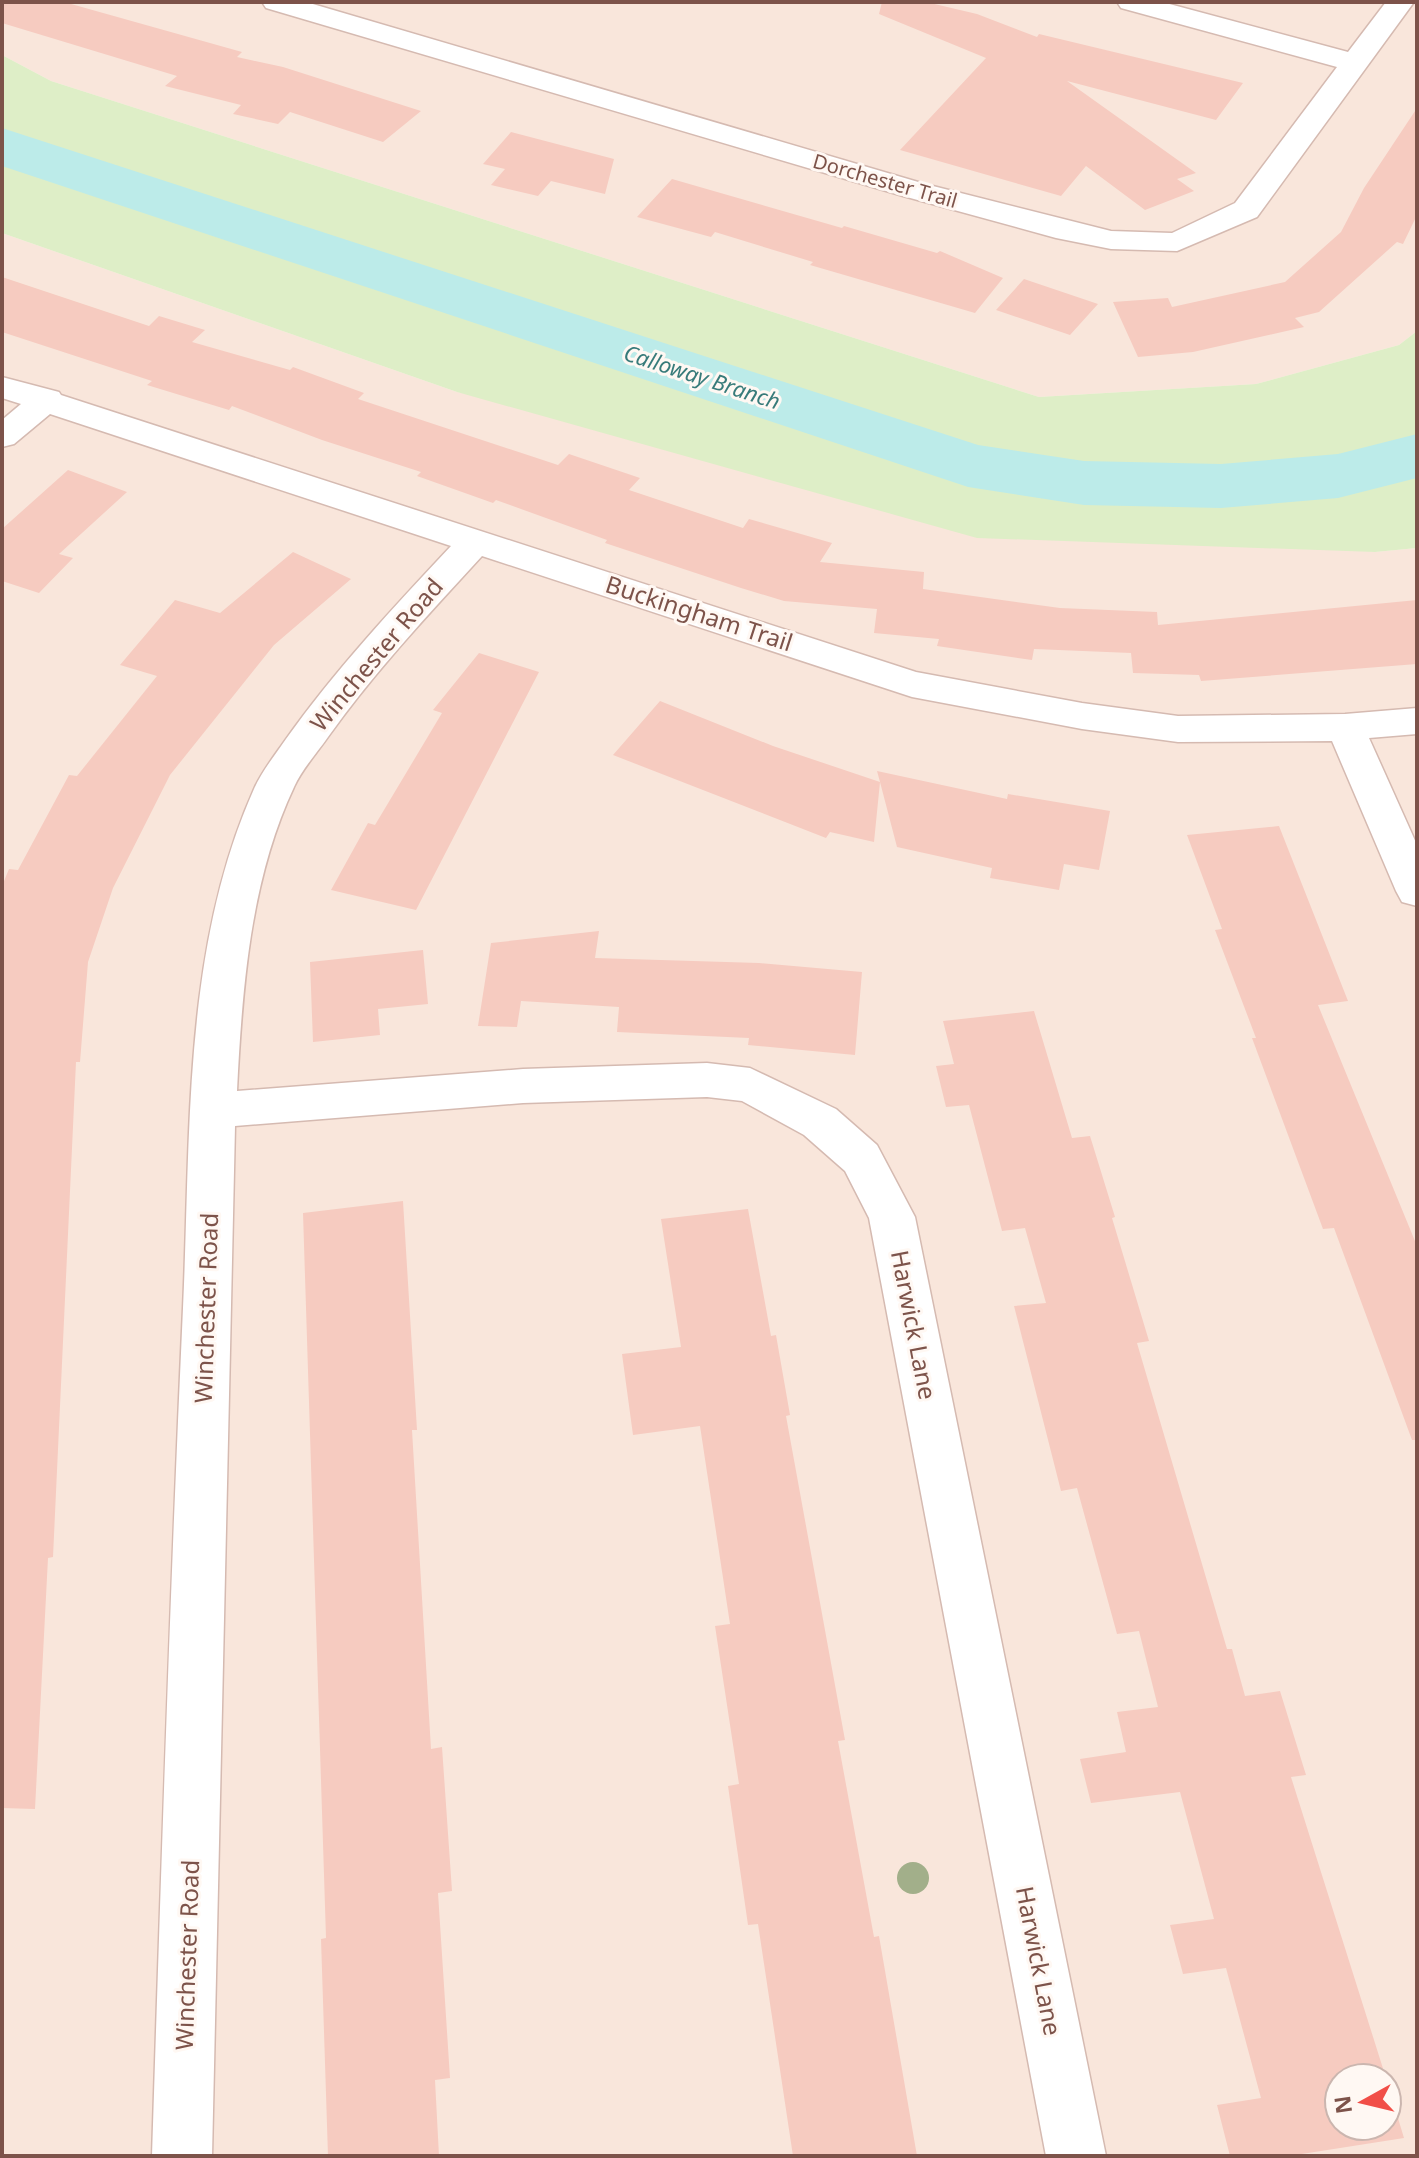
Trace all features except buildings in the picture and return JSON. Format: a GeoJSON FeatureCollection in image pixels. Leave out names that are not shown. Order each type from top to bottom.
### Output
{"type":"FeatureCollection","features":[{"type":"Feature","properties":{"kind":"street","name":"Dorchester Trail"},"geometry":{"type":"LineString","coordinates":[[276,2],[914,190],[1111,240],[1177,242],[1246,210],[1400,2]]}},
{"type":"Feature","properties":{"kind":"street"},"geometry":{"type":"LineString","coordinates":[[1131,2],[1356,63]]}},
{"type":"Feature","properties":{"kind":"street","name":"Buckingham Trail"},"geometry":{"type":"LineString","coordinates":[[2,387],[47,399],[912,684],[1082,716],[1178,729],[1345,727],[1417,721]]}},
{"type":"Feature","properties":{"kind":"street"},"geometry":{"type":"LineString","coordinates":[[2,437],[47,399]]}},
{"type":"Feature","properties":{"kind":"street","name":"Winchester Road"},"geometry":{"type":"LineString","coordinates":[[182,2156],[202,1410],[215,1110],[226,952],[247,865],[274,787],[331,703],[389,634],[477,540]]}},
{"type":"Feature","properties":{"kind":"street"},"geometry":{"type":"LineString","coordinates":[[1345,727],[1417,891]]}},
{"type":"Feature","properties":{"kind":"street","name":"Harwick Lane"},"geometry":{"type":"LineString","coordinates":[[215,1110],[523,1086],[707,1080],[750,1085],[820,1122],[861,1158],[892,1217],[1076,2156]]}},
{"type":"Feature","properties":{"kind":"shaded area"},"geometry":{"type":"Polygon","coordinates":[[[2,2],[1417,2],[1417,331],[1399,345],[1256,384],[1039,397],[51,81],[2,55],[2,2]]]}},
{"type":"Feature","properties":{"kind":"shaded area"},"geometry":{"type":"Polygon","coordinates":[[[2,233],[457,392],[1375,552],[1417,548],[1417,2156],[2,2156],[2,233]]]}},
{"type":"Feature","properties":{"kind":"green space"},"geometry":{"type":"Polygon","coordinates":[[[2,55],[51,81],[1039,397],[1256,384],[1399,345],[1417,331],[1417,548],[1375,552],[977,538],[457,392],[2,233],[2,55]]]}},
{"type":"Feature","properties":{"kind":"waterway","name":"Calloway Branch"},"geometry":{"type":"LineString","coordinates":[[2,146],[968,465],[1084,483],[1221,486],[1338,476],[1417,456]]}}]}
